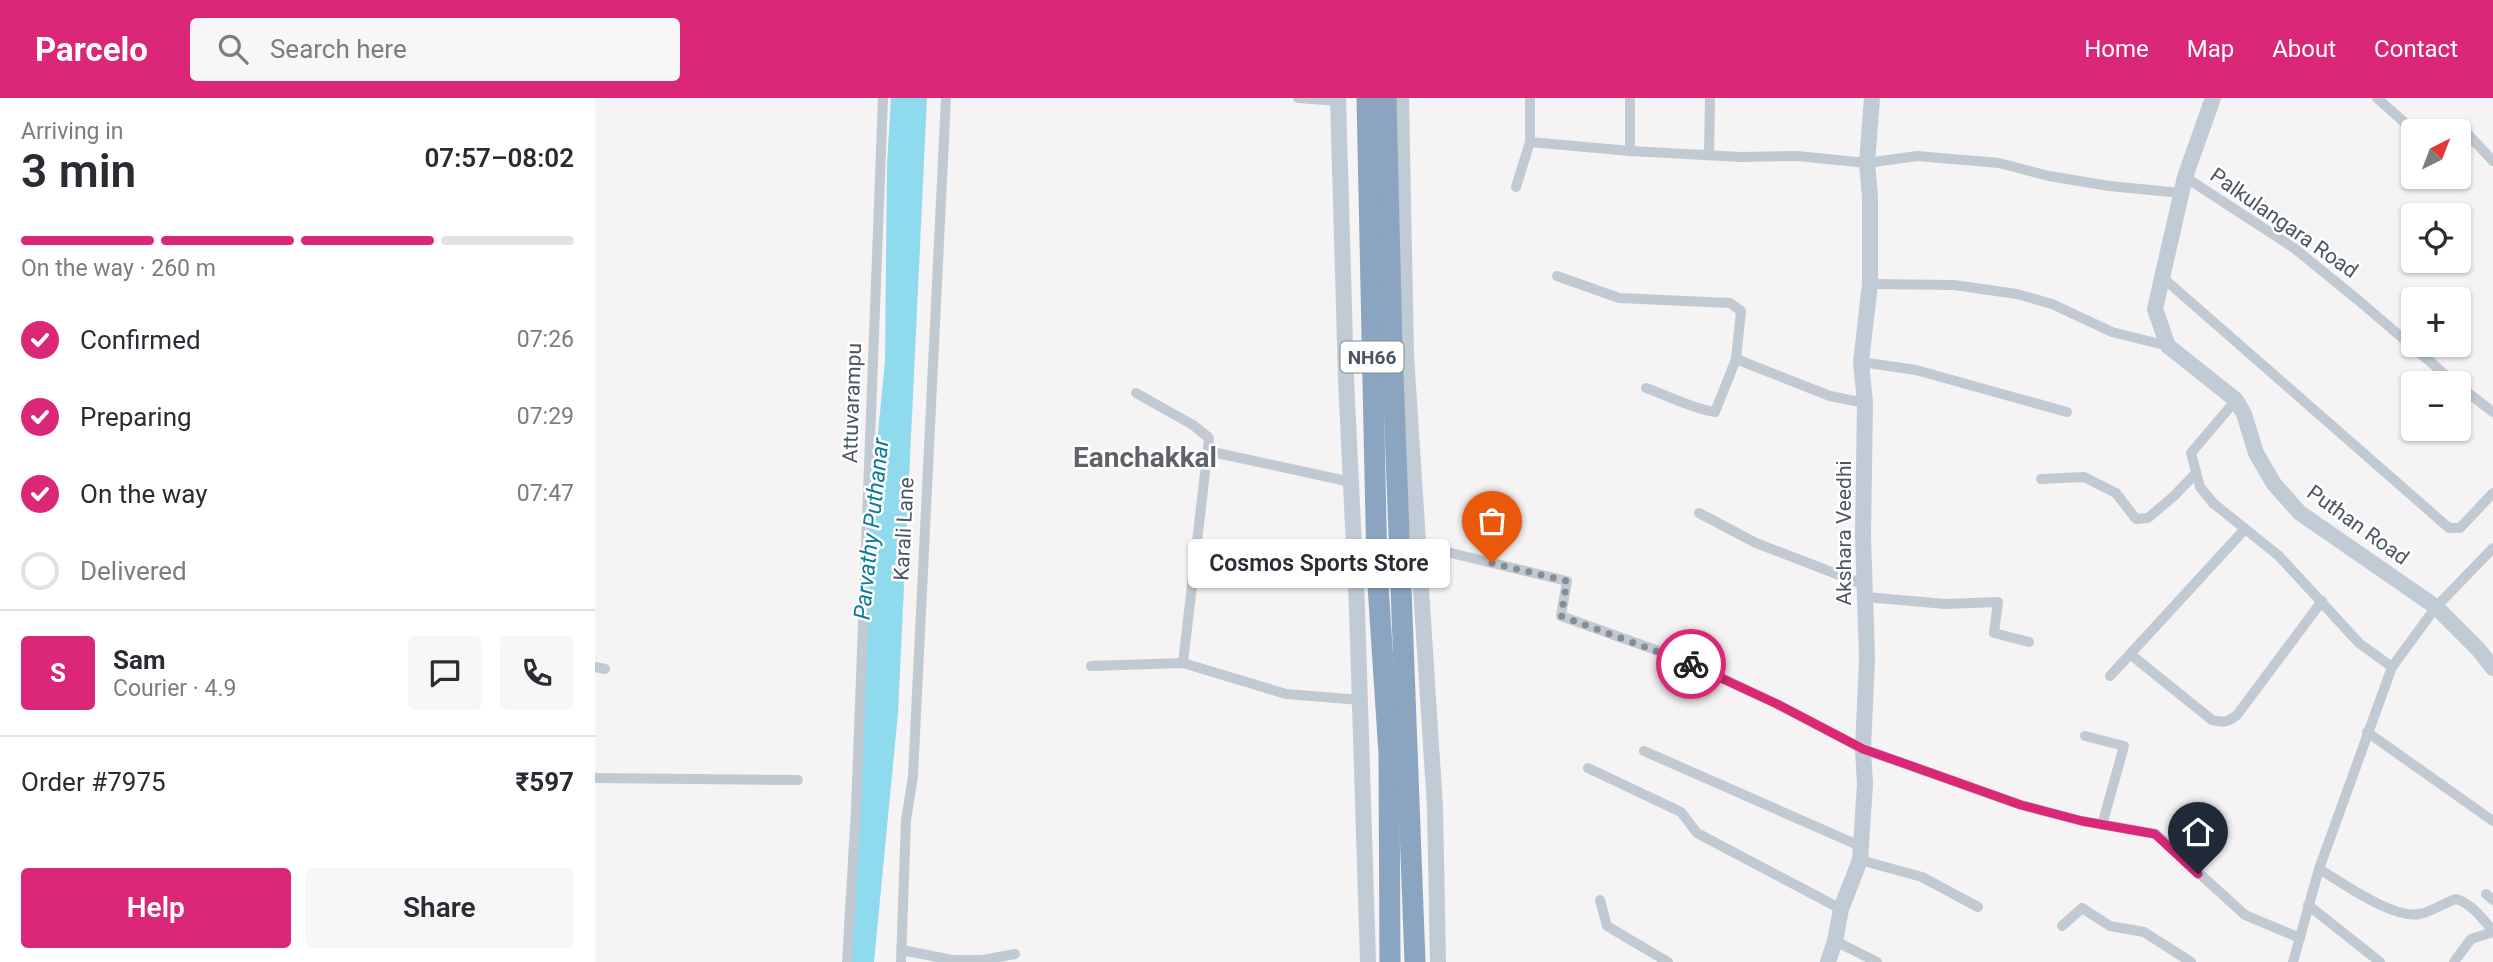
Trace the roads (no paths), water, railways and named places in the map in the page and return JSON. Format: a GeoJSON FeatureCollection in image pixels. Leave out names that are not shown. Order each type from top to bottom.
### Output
{"type":"FeatureCollection","features":[{"type":"Feature","properties":{"kind":"highway","name":"NH66"},"geometry":{"type":"LineString","coordinates":[[1367,98],[1378,145],[1392,347],[1415,962]]}},
{"type":"Feature","properties":{"kind":"highway","name":"NH66"},"geometry":{"type":"LineString","coordinates":[[1386,98],[1378,145],[1377,570],[1389,754],[1390,962]]}},
{"type":"Feature","properties":{"kind":"street","name":"Attuvarampu"},"geometry":{"type":"LineString","coordinates":[[847,962],[856,809],[883,98]]}},
{"type":"Feature","properties":{"kind":"street","name":"Karali Lane"},"geometry":{"type":"LineString","coordinates":[[901,956],[906,820],[913,776],[946,98]]}},
{"type":"Feature","properties":{"kind":"street"},"geometry":{"type":"LineString","coordinates":[[1298,98],[1338,100],[1368,962]]}},
{"type":"Feature","properties":{"kind":"street"},"geometry":{"type":"LineString","coordinates":[[1401,98],[1406,355],[1435,807],[1438,962]]}},
{"type":"Feature","properties":{"kind":"street"},"geometry":{"type":"LineString","coordinates":[[1516,187],[1530,142],[1530,98]]}},
{"type":"Feature","properties":{"kind":"street"},"geometry":{"type":"LineString","coordinates":[[1630,98],[1630,151]]}},
{"type":"Feature","properties":{"kind":"street"},"geometry":{"type":"LineString","coordinates":[[1709,155],[1710,98]]}},
{"type":"Feature","properties":{"kind":"street","name":"Akshara Veedhi"},"geometry":{"type":"LineString","coordinates":[[1828,962],[1841,909],[1860,853],[1865,784],[1865,403],[1861,362],[1870,284],[1870,197],[1867,163],[1872,98]]}},
{"type":"Feature","properties":{"kind":"street"},"geometry":{"type":"LineString","coordinates":[[2168,346],[2155,309],[2183,185],[2213,98]]}},
{"type":"Feature","properties":{"kind":"street"},"geometry":{"type":"LineString","coordinates":[[2377,98],[2401,119]]}},
{"type":"Feature","properties":{"kind":"street"},"geometry":{"type":"LineString","coordinates":[[2471,138],[2493,161]]}},
{"type":"Feature","properties":{"kind":"street"},"geometry":{"type":"LineString","coordinates":[[1530,142],[1630,151],[1797,156],[1867,163],[1917,156],[1999,163],[2049,176],[2109,186],[2183,185]]}},
{"type":"Feature","properties":{"kind":"street","name":"Palkulangara Road"},"geometry":{"type":"LineString","coordinates":[[2183,185],[2294,248],[2441,371]]}},
{"type":"Feature","properties":{"kind":"street"},"geometry":{"type":"LineString","coordinates":[[1557,276],[1619,298],[1730,303],[1741,311],[1736,359],[1714,412],[1694,409],[1646,388]]}},
{"type":"Feature","properties":{"kind":"street"},"geometry":{"type":"LineString","coordinates":[[2162,277],[2449,528],[2460,528],[2493,493]]}},
{"type":"Feature","properties":{"kind":"street"},"geometry":{"type":"LineString","coordinates":[[1870,284],[1954,285],[2017,294],[2052,304],[2112,332],[2168,346]]}},
{"type":"Feature","properties":{"kind":"street","name":"Puthan Road"},"geometry":{"type":"LineString","coordinates":[[2168,346],[2236,400],[2244,414],[2256,453],[2274,484],[2301,513],[2436,607],[2493,668]]}},
{"type":"Feature","properties":{"kind":"street"},"geometry":{"type":"LineString","coordinates":[[1736,359],[1830,396],[1865,403]]}},
{"type":"Feature","properties":{"kind":"street"},"geometry":{"type":"LineString","coordinates":[[1861,362],[1916,370],[2067,412]]}},
{"type":"Feature","properties":{"kind":"street"},"geometry":{"type":"LineString","coordinates":[[1136,393],[1193,425],[1209,438],[1183,663]]}},
{"type":"Feature","properties":{"kind":"street","name":"Palkulangara Road"},"geometry":{"type":"LineString","coordinates":[[2471,396],[2493,412]]}},
{"type":"Feature","properties":{"kind":"street"},"geometry":{"type":"LineString","coordinates":[[2236,400],[2191,453],[2200,487],[2213,503],[2279,556],[2359,643],[2392,667]]}},
{"type":"Feature","properties":{"kind":"street"},"geometry":{"type":"LineString","coordinates":[[1207,451],[1351,482]]}},
{"type":"Feature","properties":{"kind":"street"},"geometry":{"type":"LineString","coordinates":[[2041,479],[2084,477],[2116,493],[2136,519],[2148,518],[2195,474]]}},
{"type":"Feature","properties":{"kind":"street"},"geometry":{"type":"LineString","coordinates":[[1699,513],[1756,543],[1866,591],[1945,604],[1998,602],[1994,633],[2029,642]]}},
{"type":"Feature","properties":{"kind":"street"},"geometry":{"type":"LineString","coordinates":[[2111,676],[2245,529]]}},
{"type":"Feature","properties":{"kind":"street"},"geometry":{"type":"LineString","coordinates":[[1418,545],[1567,581],[1561,616],[1681,659],[1777,704],[1863,749],[2021,805],[2102,825],[2155,834],[2245,915],[2300,938]]}},
{"type":"Feature","properties":{"kind":"street"},"geometry":{"type":"LineString","coordinates":[[2293,962],[2319,869],[2392,667],[2436,607],[2493,548]]}},
{"type":"Feature","properties":{"kind":"street"},"geometry":{"type":"LineString","coordinates":[[2130,654],[2212,720],[2221,723],[2229,721],[2237,715],[2322,601]]}},
{"type":"Feature","properties":{"kind":"street"},"geometry":{"type":"LineString","coordinates":[[1091,666],[1183,663],[1286,694],[1360,700]]}},
{"type":"Feature","properties":{"kind":"street"},"geometry":{"type":"LineString","coordinates":[[2367,733],[2493,821]]}},
{"type":"Feature","properties":{"kind":"street"},"geometry":{"type":"LineString","coordinates":[[2085,736],[2124,746],[2102,825]]}},
{"type":"Feature","properties":{"kind":"street"},"geometry":{"type":"LineString","coordinates":[[1644,751],[1860,853],[1922,877],[1978,906]]}},
{"type":"Feature","properties":{"kind":"street"},"geometry":{"type":"LineString","coordinates":[[1588,768],[1681,812],[1697,833],[1841,909]]}},
{"type":"Feature","properties":{"kind":"street"},"geometry":{"type":"LineString","coordinates":[[595,778],[798,780]]}},
{"type":"Feature","properties":{"kind":"street"},"geometry":{"type":"LineString","coordinates":[[2319,869],[2385,907],[2405,914],[2419,914],[2456,899],[2465,902],[2493,932],[2471,939],[2454,962]]}},
{"type":"Feature","properties":{"kind":"street"},"geometry":{"type":"LineString","coordinates":[[1600,901],[1607,926],[1668,962]]}},
{"type":"Feature","properties":{"kind":"street"},"geometry":{"type":"LineString","coordinates":[[2308,905],[2380,962]]}},
{"type":"Feature","properties":{"kind":"street"},"geometry":{"type":"LineString","coordinates":[[2062,926],[2082,908],[2111,926],[2144,932],[2191,962]]}},
{"type":"Feature","properties":{"kind":"street"},"geometry":{"type":"LineString","coordinates":[[1835,941],[1877,962]]}},
{"type":"Feature","properties":{"kind":"street"},"geometry":{"type":"LineString","coordinates":[[901,956],[983,960],[1015,954]]}},
{"type":"Feature","properties":{"kind":"water","name":"Parvathy Puthanar"},"geometry":{"type":"Polygon","coordinates":[[[891,98],[927,98],[898,713],[874,962],[847,962],[860,618],[885,361],[887,165],[891,98]]]}},
{"type":"Feature","properties":{"kind":"place","name":"Cosmos Sports Store"},"geometry":{"type":"Point","coordinates":[1492,563]}},
{"type":"Feature","properties":{"kind":"district","name":"Eanchakkal"},"geometry":{"type":"Point","coordinates":[1145,457]}}]}
